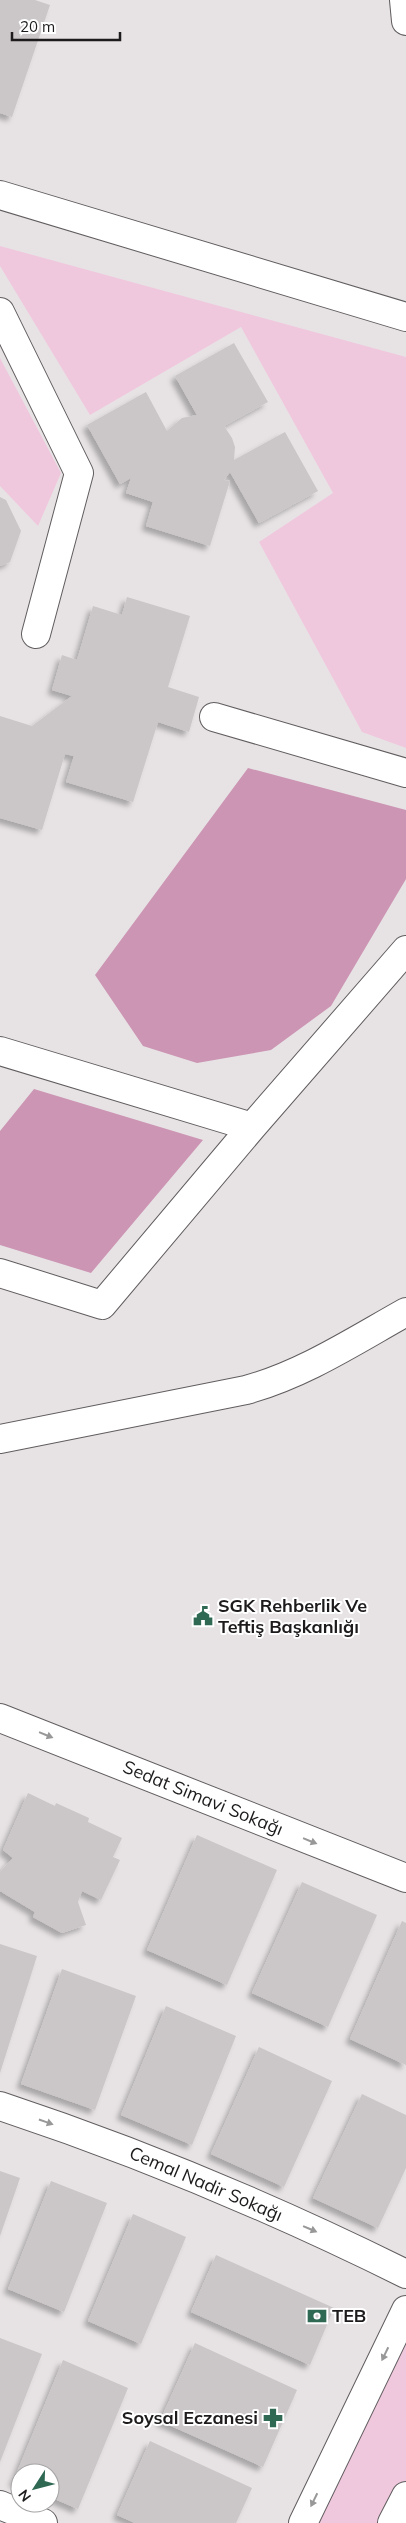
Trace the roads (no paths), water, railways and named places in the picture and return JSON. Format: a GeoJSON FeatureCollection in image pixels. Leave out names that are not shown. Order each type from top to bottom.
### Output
{"type":"FeatureCollection","features":[{"type":"Feature","properties":{"kind":"street"},"geometry":{"type":"LineString","coordinates":[[404,0],[406,21]]}},
{"type":"Feature","properties":{"kind":"street"},"geometry":{"type":"LineString","coordinates":[[0,195],[406,317]]}},
{"type":"Feature","properties":{"kind":"street"},"geometry":{"type":"LineString","coordinates":[[0,312],[79,473],[36,634]]}},
{"type":"Feature","properties":{"kind":"street"},"geometry":{"type":"LineString","coordinates":[[214,717],[406,773]]}},
{"type":"Feature","properties":{"kind":"street"},"geometry":{"type":"LineString","coordinates":[[0,1273],[102,1305],[252,1127],[406,950]]}},
{"type":"Feature","properties":{"kind":"street"},"geometry":{"type":"LineString","coordinates":[[0,1050],[252,1127]]}},
{"type":"Feature","properties":{"kind":"street"},"geometry":{"type":"LineString","coordinates":[[0,1439],[246,1390],[277,1382],[406,1312]]}},
{"type":"Feature","properties":{"kind":"street","name":"Sedat Simavi Sokağı"},"geometry":{"type":"LineString","coordinates":[[0,1718],[406,1878]]}},
{"type":"Feature","properties":{"kind":"street","name":"Cemal Nadir Sokağı"},"geometry":{"type":"LineString","coordinates":[[0,2106],[110,2144],[333,2238],[406,2274]]}},
{"type":"Feature","properties":{"kind":"street"},"geometry":{"type":"LineString","coordinates":[[303,2523],[406,2310]]}},
{"type":"Feature","properties":{"kind":"street"},"geometry":{"type":"LineString","coordinates":[[392,2523],[406,2496]]}},
{"type":"Feature","properties":{"kind":"street"},"geometry":{"type":"LineString","coordinates":[[0,2505],[43,2523]]}},
{"type":"Feature","properties":{"kind":"place","name":"SGK Rehberlik Ve Teftiş Başkanlığı"},"geometry":{"type":"Point","coordinates":[203,1616]}},
{"type":"Feature","properties":{"kind":"place","name":"TEB"},"geometry":{"type":"Point","coordinates":[317,2316]}},
{"type":"Feature","properties":{"kind":"place","name":"Soysal Eczanesi"},"geometry":{"type":"Point","coordinates":[273,2418]}}]}
